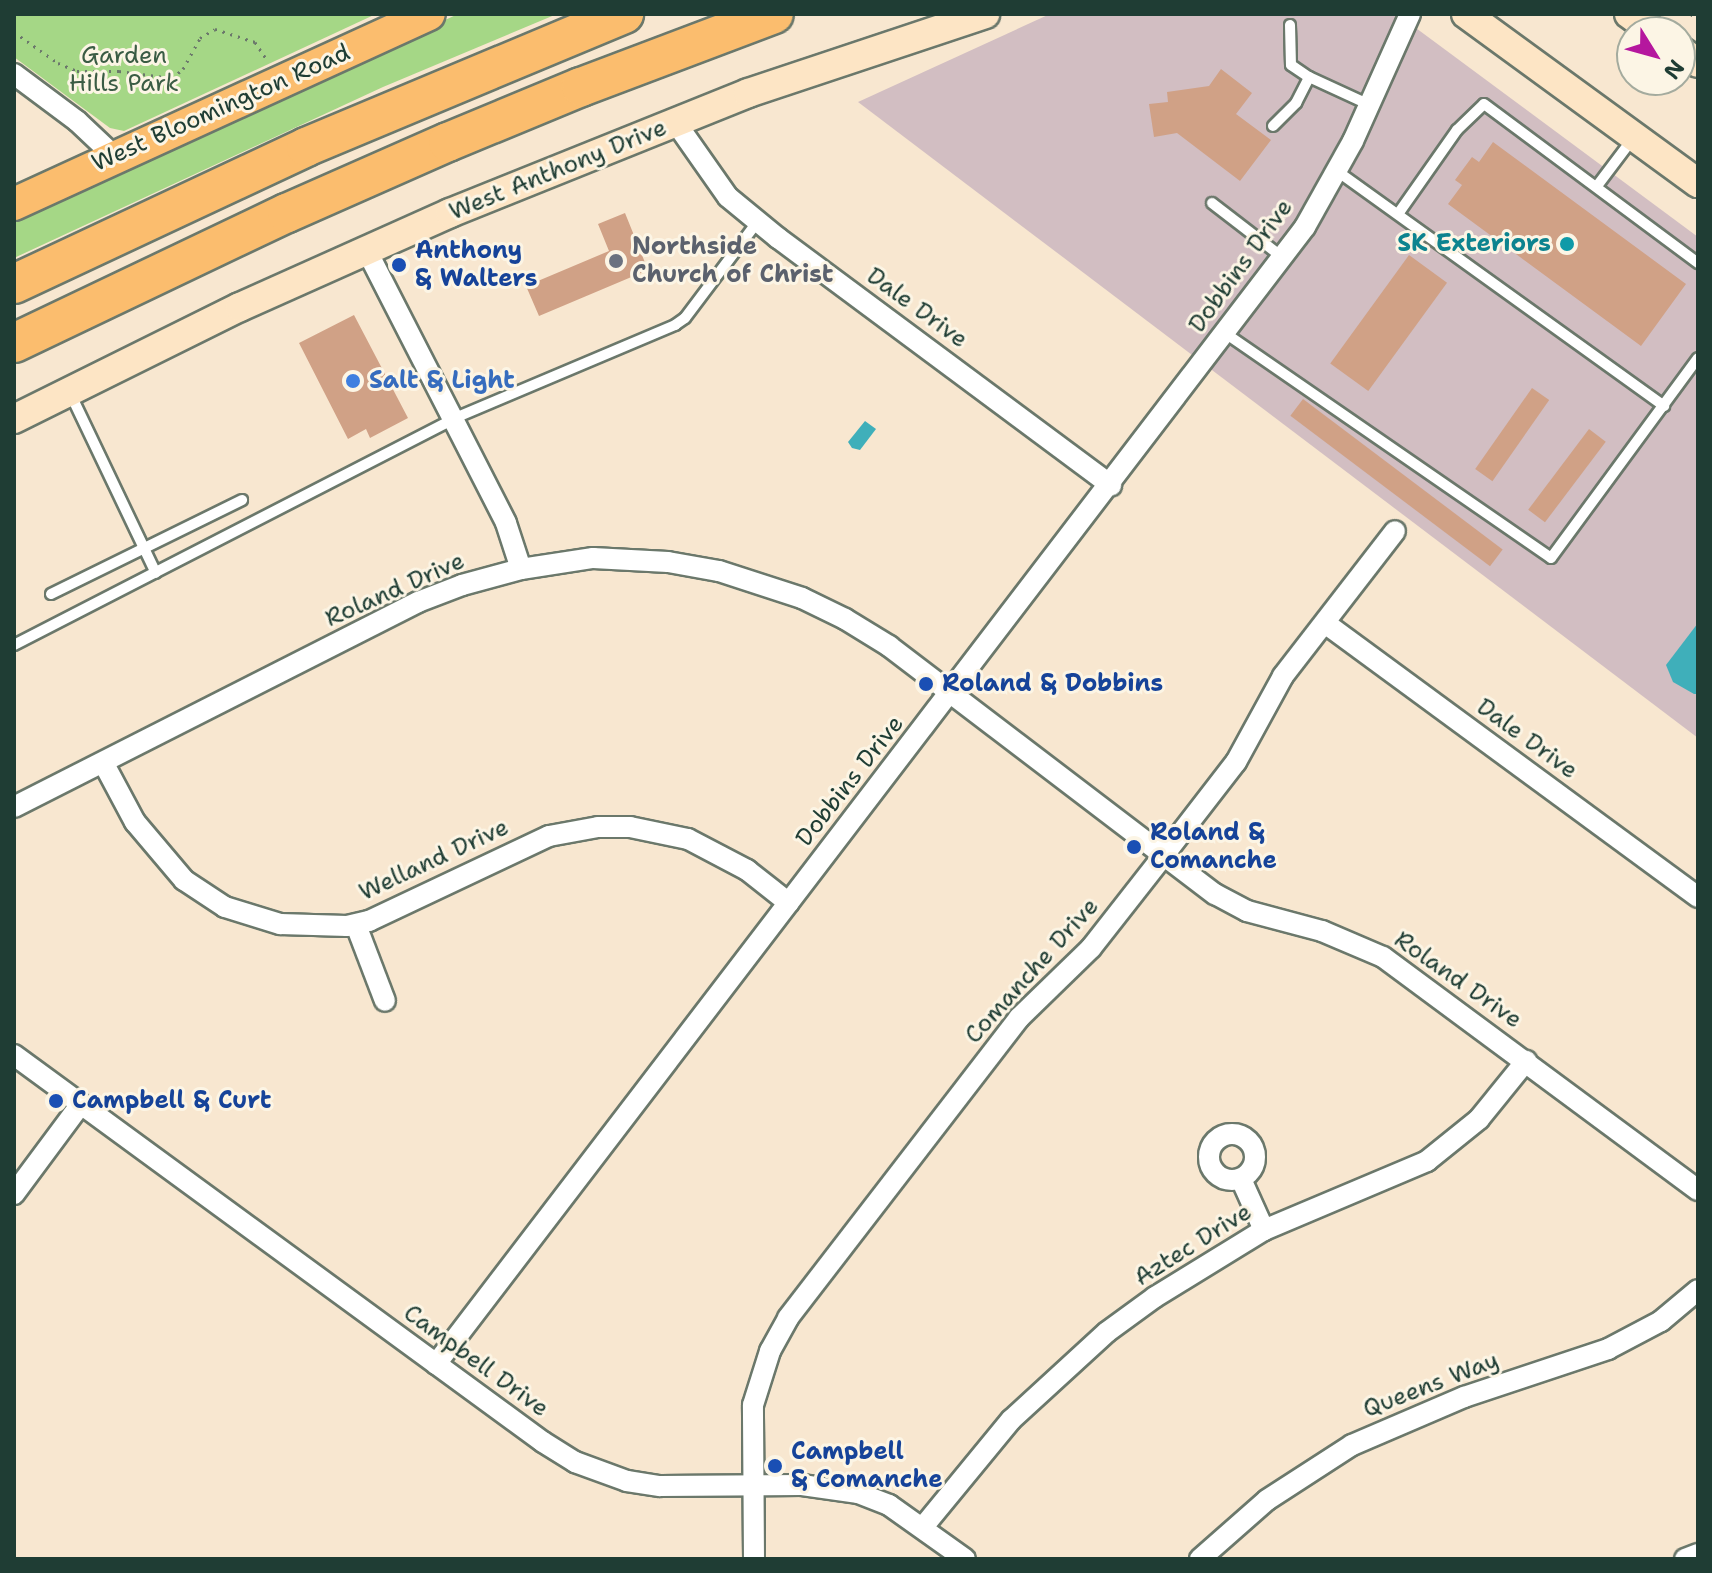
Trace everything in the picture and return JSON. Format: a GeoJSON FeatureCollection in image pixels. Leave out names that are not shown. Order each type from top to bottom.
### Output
{"type":"FeatureCollection","features":[{"type":"Feature","properties":{"kind":"highway"},"geometry":{"type":"LineString","coordinates":[[14,284],[306,147],[624,14]]}},
{"type":"Feature","properties":{"kind":"highway"},"geometry":{"type":"LineString","coordinates":[[14,343],[287,213],[448,142],[581,87],[774,14]]}},
{"type":"Feature","properties":{"kind":"main road","name":"West Bloomington Road"},"geometry":{"type":"LineString","coordinates":[[14,204],[113,155],[429,14]]}},
{"type":"Feature","properties":{"kind":"street","name":"West Anthony Drive"},"geometry":{"type":"LineString","coordinates":[[14,419],[240,307],[450,213],[748,93],[985,14]]}},
{"type":"Feature","properties":{"kind":"street","name":"Dobbins Drive"},"geometry":{"type":"LineString","coordinates":[[436,1364],[953,692],[1305,227],[1370,105],[1410,14]]}},
{"type":"Feature","properties":{"kind":"street"},"geometry":{"type":"LineString","coordinates":[[1466,14],[1698,183]]}},
{"type":"Feature","properties":{"kind":"street"},"geometry":{"type":"LineString","coordinates":[[14,74],[77,121],[113,155]]}},
{"type":"Feature","properties":{"kind":"street","name":"Dale Drive"},"geometry":{"type":"LineString","coordinates":[[676,123],[711,177],[758,221],[1111,485]]}},
{"type":"Feature","properties":{"kind":"street"},"geometry":{"type":"LineString","coordinates":[[367,251],[506,523],[521,569]]}},
{"type":"Feature","properties":{"kind":"street","name":"Comanche Drive"},"geometry":{"type":"LineString","coordinates":[[754,1559],[753,1405],[770,1351],[788,1318],[1019,1018],[1091,948],[1236,762],[1283,676],[1395,531]]}},
{"type":"Feature","properties":{"kind":"street","name":"Roland Drive"},"geometry":{"type":"LineString","coordinates":[[14,807],[418,602],[462,585],[521,569],[614,557],[668,562],[757,581],[845,619],[953,692],[1215,894],[1247,911],[1322,931],[1383,957],[1698,1190]]}},
{"type":"Feature","properties":{"kind":"street","name":"Dale Drive"},"geometry":{"type":"LineString","coordinates":[[1325,623],[1698,897]]}},
{"type":"Feature","properties":{"kind":"street","name":"Welland Drive"},"geometry":{"type":"LineString","coordinates":[[104,764],[118,794],[152,845],[184,880],[225,907],[280,924],[310,927],[356,925],[409,904],[549,836],[598,827],[630,827],[688,839],[747,870],[789,903]]}},
{"type":"Feature","properties":{"kind":"street"},"geometry":{"type":"LineString","coordinates":[[356,925],[385,1001]]}},
{"type":"Feature","properties":{"kind":"street","name":"Campbell Drive"},"geometry":{"type":"LineString","coordinates":[[14,1055],[543,1442],[602,1474],[660,1486],[802,1485],[858,1493],[889,1505],[965,1559]]}},
{"type":"Feature","properties":{"kind":"street","name":"Aztec Drive"},"geometry":{"type":"LineString","coordinates":[[923,1527],[972,1464],[1062,1370],[1155,1297],[1264,1230],[1427,1161],[1479,1119],[1526,1061]]}},
{"type":"Feature","properties":{"kind":"street"},"geometry":{"type":"LineString","coordinates":[[14,1194],[80,1105]]}},
{"type":"Feature","properties":{"kind":"street"},"geometry":{"type":"LineString","coordinates":[[1241,1179],[1264,1230]]}},
{"type":"Feature","properties":{"kind":"street","name":"Queens Way"},"geometry":{"type":"LineString","coordinates":[[1200,1559],[1267,1500],[1352,1445],[1464,1397],[1608,1349],[1661,1321],[1698,1290]]}},
{"type":"Feature","properties":{"kind":"street"},"geometry":{"type":"LineString","coordinates":[[1685,1559],[1698,1554]]}},
{"type":"Feature","properties":{"kind":"lane"},"geometry":{"type":"LineString","coordinates":[[1290,25],[1291,65],[1309,77],[1370,105]]}},
{"type":"Feature","properties":{"kind":"lane"},"geometry":{"type":"LineString","coordinates":[[1273,126],[1296,103],[1309,77]]}},
{"type":"Feature","properties":{"kind":"lane"},"geometry":{"type":"LineString","coordinates":[[1398,214],[1457,130],[1484,104],[1698,263]]}},
{"type":"Feature","properties":{"kind":"lane"},"geometry":{"type":"LineString","coordinates":[[1597,186],[1635,136]]}},
{"type":"Feature","properties":{"kind":"lane"},"geometry":{"type":"LineString","coordinates":[[1337,171],[1664,406]]}},
{"type":"Feature","properties":{"kind":"lane"},"geometry":{"type":"LineString","coordinates":[[1212,203],[1282,257]]}},
{"type":"Feature","properties":{"kind":"lane"},"geometry":{"type":"LineString","coordinates":[[14,645],[455,418],[675,325],[685,318],[758,221]]}},
{"type":"Feature","properties":{"kind":"lane"},"geometry":{"type":"LineString","coordinates":[[1225,333],[1551,558],[1698,358]]}},
{"type":"Feature","properties":{"kind":"lane"},"geometry":{"type":"LineString","coordinates":[[69,391],[156,573]]}},
{"type":"Feature","properties":{"kind":"lane"},"geometry":{"type":"LineString","coordinates":[[51,594],[242,500]]}},
{"type":"Feature","properties":{"kind":"path"},"geometry":{"type":"LineString","coordinates":[[1691,14],[1698,20]]}},
{"type":"Feature","properties":{"kind":"path"},"geometry":{"type":"LineString","coordinates":[[14,32],[58,63],[77,71],[119,71],[172,78],[183,69],[200,38],[215,29],[255,42],[268,61]]}},
{"type":"Feature","properties":{"kind":"shaded area"},"geometry":{"type":"Polygon","coordinates":[[[1050,14],[1397,14],[1698,237],[1698,738],[858,102],[1050,14]]]}},
{"type":"Feature","properties":{"kind":"green space","name":"Garden Hills Park"},"geometry":{"type":"Polygon","coordinates":[[[14,14],[376,14],[124,131],[110,128],[14,57],[14,14]]]}},
{"type":"Feature","properties":{"kind":"green space"},"geometry":{"type":"Polygon","coordinates":[[[458,14],[557,14],[383,87],[14,258],[14,220],[458,14]]]}},
{"type":"Feature","properties":{"kind":"water"},"geometry":{"type":"Polygon","coordinates":[[[865,421],[876,429],[860,450],[852,448],[848,442],[865,421]]]}},
{"type":"Feature","properties":{"kind":"water"},"geometry":{"type":"Polygon","coordinates":[[[1698,623],[1698,694],[1694,694],[1673,682],[1666,665],[1698,623]]]}},
{"type":"Feature","properties":{"kind":"building"},"geometry":{"type":"Polygon","coordinates":[[[1221,69],[1252,93],[1236,114],[1271,140],[1240,181],[1177,133],[1154,137],[1149,104],[1168,102],[1167,92],[1209,86],[1221,69]]]}},
{"type":"Feature","properties":{"kind":"building","name":"SK Exteriors"},"geometry":{"type":"Polygon","coordinates":[[[1493,142],[1686,284],[1641,346],[1448,204],[1462,185],[1455,180],[1472,157],[1479,162],[1493,142]]]}},
{"type":"Feature","properties":{"kind":"building","name":"Northside Church of Christ"},"geometry":{"type":"Polygon","coordinates":[[[625,213],[648,270],[539,316],[526,286],[609,251],[598,224],[625,213]]]}},
{"type":"Feature","properties":{"kind":"building"},"geometry":{"type":"Polygon","coordinates":[[[1409,255],[1447,283],[1368,391],[1330,363],[1409,255]]]}},
{"type":"Feature","properties":{"kind":"building","name":"Salt & Light"},"geometry":{"type":"Polygon","coordinates":[[[354,315],[408,418],[370,438],[366,429],[348,439],[299,343],[354,315]]]}},
{"type":"Feature","properties":{"kind":"building"},"geometry":{"type":"Polygon","coordinates":[[[1532,388],[1549,400],[1492,481],[1475,469],[1532,388]]]}},
{"type":"Feature","properties":{"kind":"building"},"geometry":{"type":"Polygon","coordinates":[[[1303,399],[1503,549],[1490,566],[1290,416],[1303,399]]]}},
{"type":"Feature","properties":{"kind":"building"},"geometry":{"type":"Polygon","coordinates":[[[1589,429],[1606,442],[1545,522],[1528,510],[1589,429]]]}},
{"type":"Feature","properties":{"kind":"place","name":"SK Exteriors"},"geometry":{"type":"Point","coordinates":[1567,244]}},
{"type":"Feature","properties":{"kind":"place","name":"Northside Church of Christ"},"geometry":{"type":"Point","coordinates":[616,261]}},
{"type":"Feature","properties":{"kind":"place","name":"Anthony & Walters"},"geometry":{"type":"Point","coordinates":[399,265]}},
{"type":"Feature","properties":{"kind":"place","name":"Salt & Light"},"geometry":{"type":"Point","coordinates":[353,381]}},
{"type":"Feature","properties":{"kind":"place","name":"Roland & Dobbins"},"geometry":{"type":"Point","coordinates":[926,684]}},
{"type":"Feature","properties":{"kind":"place","name":"Roland & Comanche"},"geometry":{"type":"Point","coordinates":[1134,847]}},
{"type":"Feature","properties":{"kind":"place","name":"Campbell & Curt"},"geometry":{"type":"Point","coordinates":[56,1101]}},
{"type":"Feature","properties":{"kind":"place","name":"Campbell & Comanche"},"geometry":{"type":"Point","coordinates":[775,1466]}}]}
